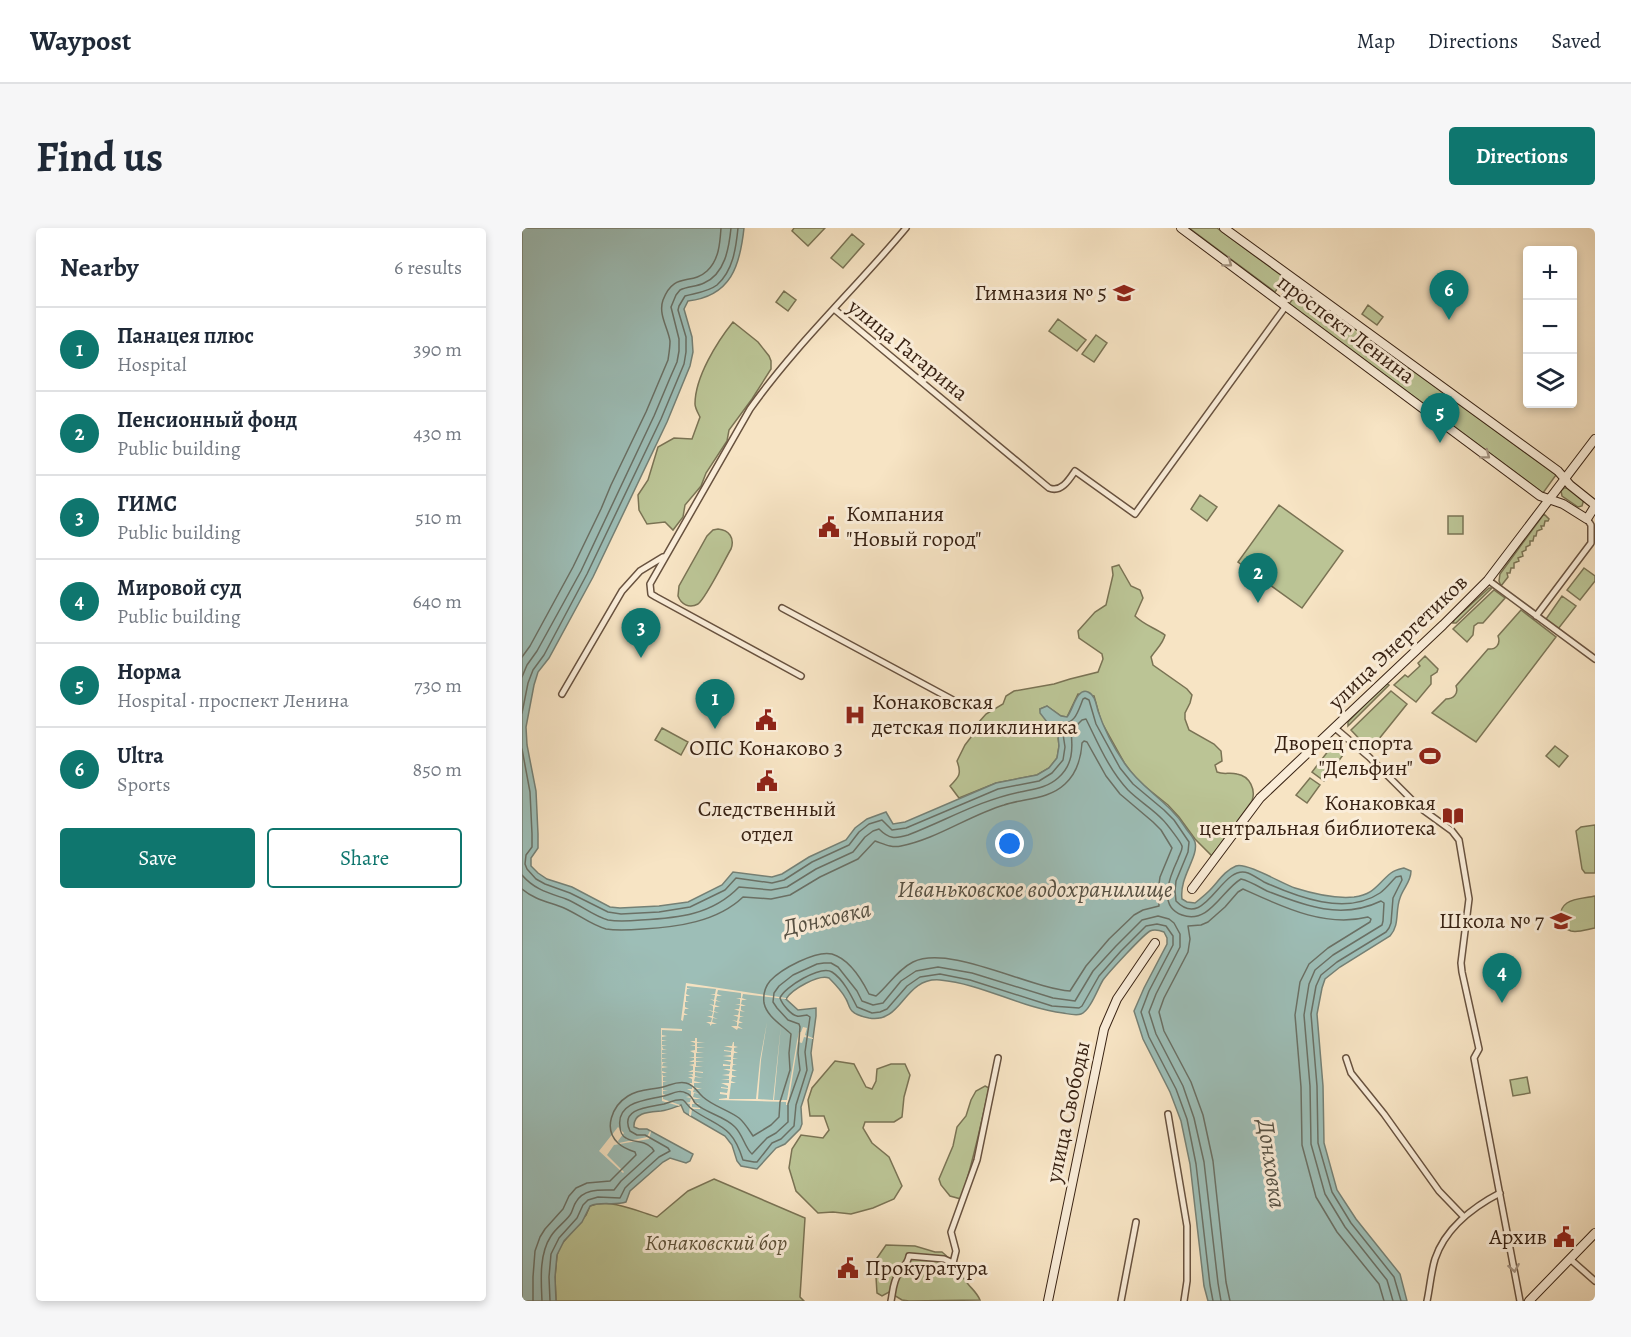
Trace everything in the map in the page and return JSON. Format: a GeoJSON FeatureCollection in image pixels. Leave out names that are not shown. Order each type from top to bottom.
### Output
{"type":"FeatureCollection","features":[{"type":"Feature","properties":{"kind":"street"},"geometry":{"type":"LineString","coordinates":[[834,309],[906,228]]}},
{"type":"Feature","properties":{"kind":"street","name":"проспект Ленина"},"geometry":{"type":"LineString","coordinates":[[1181,228],[1531,489],[1548,500],[1563,504],[1587,519]]}},
{"type":"Feature","properties":{"kind":"street","name":"проспект Ленина"},"geometry":{"type":"LineString","coordinates":[[1224,228],[1564,477],[1595,505]]}},
{"type":"Feature","properties":{"kind":"street"},"geometry":{"type":"LineString","coordinates":[[1283,304],[1297,280]]}},
{"type":"Feature","properties":{"kind":"street","name":"улица Гагарина"},"geometry":{"type":"LineString","coordinates":[[801,676],[651,594],[650,584],[750,409],[778,371],[834,309],[1049,488],[1059,489],[1075,471],[1135,514],[1283,304]]}},
{"type":"Feature","properties":{"kind":"street","name":"улица Энергетиков"},"geometry":{"type":"LineString","coordinates":[[1192,889],[1260,798],[1447,622],[1488,580],[1595,439]]}},
{"type":"Feature","properties":{"kind":"street"},"geometry":{"type":"LineString","coordinates":[[1536,616],[1591,543],[1591,525],[1587,519],[1595,505]]}},
{"type":"Feature","properties":{"kind":"street"},"geometry":{"type":"LineString","coordinates":[[562,694],[622,591],[640,571],[665,557]]}},
{"type":"Feature","properties":{"kind":"street"},"geometry":{"type":"LineString","coordinates":[[1488,580],[1595,659]]}},
{"type":"Feature","properties":{"kind":"street"},"geometry":{"type":"LineString","coordinates":[[782,608],[953,700]]}},
{"type":"Feature","properties":{"kind":"street"},"geometry":{"type":"LineString","coordinates":[[1335,728],[1369,757],[1419,807],[1452,831],[1459,840],[1469,899],[1461,963],[1462,972],[1479,1049],[1474,1058],[1483,1112],[1520,1301]]}},
{"type":"Feature","properties":{"kind":"street","name":"улица Свободы"},"geometry":{"type":"LineString","coordinates":[[1048,1301],[1104,1029],[1117,999],[1155,943]]}},
{"type":"Feature","properties":{"kind":"street"},"geometry":{"type":"LineString","coordinates":[[891,1301],[895,1281],[909,1256],[944,1259],[953,1263],[956,1251],[951,1232],[977,1160],[998,1058]]}},
{"type":"Feature","properties":{"kind":"street"},"geometry":{"type":"LineString","coordinates":[[1346,1058],[1351,1073],[1384,1114],[1439,1191],[1464,1218]]}},
{"type":"Feature","properties":{"kind":"street"},"geometry":{"type":"LineString","coordinates":[[1168,1114],[1187,1226],[1187,1281],[1184,1301]]}},
{"type":"Feature","properties":{"kind":"street"},"geometry":{"type":"LineString","coordinates":[[1427,1301],[1435,1260],[1446,1237],[1464,1218],[1485,1201],[1500,1193]]}},
{"type":"Feature","properties":{"kind":"street"},"geometry":{"type":"LineString","coordinates":[[1121,1301],[1136,1222]]}},
{"type":"Feature","properties":{"kind":"street"},"geometry":{"type":"LineString","coordinates":[[1529,1301],[1595,1233]]}},
{"type":"Feature","properties":{"kind":"street"},"geometry":{"type":"LineString","coordinates":[[1570,1259],[1595,1281]]}},
{"type":"Feature","properties":{"kind":"green space"},"geometry":{"type":"Polygon","coordinates":[[[794,228],[825,228],[808,246],[792,231],[794,228]]]}},
{"type":"Feature","properties":{"kind":"green space"},"geometry":{"type":"Polygon","coordinates":[[[1189,228],[1217,228],[1285,278],[1275,292],[1189,228]]]}},
{"type":"Feature","properties":{"kind":"green space"},"geometry":{"type":"Polygon","coordinates":[[[852,234],[864,244],[843,268],[831,258],[852,234]]]}},
{"type":"Feature","properties":{"kind":"green space"},"geometry":{"type":"Polygon","coordinates":[[[1301,288],[1556,475],[1543,493],[1289,304],[1301,288]]]}},
{"type":"Feature","properties":{"kind":"green space"},"geometry":{"type":"Polygon","coordinates":[[[784,291],[796,300],[788,311],[776,302],[784,291]]]}},
{"type":"Feature","properties":{"kind":"green space"},"geometry":{"type":"Polygon","coordinates":[[[1368,305],[1383,317],[1377,325],[1362,314],[1368,305]]]}},
{"type":"Feature","properties":{"kind":"green space"},"geometry":{"type":"Polygon","coordinates":[[[1058,319],[1086,340],[1077,351],[1049,331],[1058,319]]]}},
{"type":"Feature","properties":{"kind":"green space"},"geometry":{"type":"Polygon","coordinates":[[[733,322],[758,342],[769,356],[771,369],[729,430],[727,441],[706,473],[701,486],[685,505],[683,517],[673,530],[665,522],[647,524],[639,510],[638,495],[648,480],[658,447],[674,438],[692,439],[700,417],[695,404],[703,371],[720,339],[733,322]]]}},
{"type":"Feature","properties":{"kind":"green space"},"geometry":{"type":"Polygon","coordinates":[[[1096,335],[1107,343],[1094,362],[1082,354],[1096,335]]]}},
{"type":"Feature","properties":{"kind":"green space"},"geometry":{"type":"Polygon","coordinates":[[[1568,488],[1584,499],[1582,506],[1578,507],[1562,496],[1561,491],[1568,488]]]}},
{"type":"Feature","properties":{"kind":"green space"},"geometry":{"type":"Polygon","coordinates":[[[1200,495],[1217,507],[1207,521],[1191,509],[1200,495]]]}},
{"type":"Feature","properties":{"kind":"green space"},"geometry":{"type":"Polygon","coordinates":[[[1279,505],[1343,551],[1302,608],[1238,562],[1279,505]]]}},
{"type":"Feature","properties":{"kind":"green space"},"geometry":{"type":"Polygon","coordinates":[[[1544,514],[1549,519],[1548,521],[1545,521],[1544,526],[1541,526],[1542,529],[1537,531],[1533,541],[1530,541],[1530,545],[1522,552],[1523,556],[1518,558],[1519,561],[1514,563],[1514,568],[1507,573],[1508,577],[1501,586],[1500,574],[1544,514]]]}},
{"type":"Feature","properties":{"kind":"green space"},"geometry":{"type":"Polygon","coordinates":[[[1448,516],[1463,516],[1463,534],[1448,534],[1448,516]]]}},
{"type":"Feature","properties":{"kind":"green space"},"geometry":{"type":"Polygon","coordinates":[[[718,529],[730,535],[731,549],[698,604],[686,605],[678,596],[679,586],[707,536],[713,530],[718,529]]]}},
{"type":"Feature","properties":{"kind":"green space"},"geometry":{"type":"Polygon","coordinates":[[[1119,565],[1131,586],[1140,590],[1143,598],[1135,616],[1165,635],[1151,657],[1153,665],[1192,695],[1185,713],[1189,730],[1214,744],[1221,751],[1222,761],[1215,765],[1217,772],[1242,775],[1251,784],[1252,801],[1212,856],[1168,805],[1137,780],[1125,764],[1101,721],[1094,696],[1078,694],[1067,717],[1061,716],[1047,706],[1040,709],[1058,736],[1057,758],[1049,768],[1037,775],[996,783],[959,798],[950,786],[959,775],[957,761],[979,722],[986,714],[1003,704],[1006,696],[1014,691],[1054,684],[1098,672],[1103,659],[1102,654],[1079,638],[1078,631],[1095,612],[1106,605],[1113,575],[1112,567],[1119,565]]]}},
{"type":"Feature","properties":{"kind":"green space"},"geometry":{"type":"Polygon","coordinates":[[[1584,568],[1595,576],[1595,581],[1580,600],[1567,590],[1584,568]]]}},
{"type":"Feature","properties":{"kind":"green space"},"geometry":{"type":"Polygon","coordinates":[[[1489,588],[1492,588],[1456,623],[1453,623],[1454,620],[1489,588]]]}},
{"type":"Feature","properties":{"kind":"green space"},"geometry":{"type":"Polygon","coordinates":[[[1494,590],[1505,598],[1483,623],[1474,626],[1473,635],[1467,642],[1453,629],[1494,590]]]}},
{"type":"Feature","properties":{"kind":"green space"},"geometry":{"type":"Polygon","coordinates":[[[1562,596],[1576,606],[1558,629],[1546,619],[1562,596]]]}},
{"type":"Feature","properties":{"kind":"green space"},"geometry":{"type":"Polygon","coordinates":[[[1521,610],[1556,637],[1476,742],[1432,713],[1446,699],[1455,696],[1456,686],[1488,649],[1497,646],[1498,636],[1521,610]]]}},
{"type":"Feature","properties":{"kind":"green space"},"geometry":{"type":"Polygon","coordinates":[[[1425,656],[1438,669],[1431,676],[1431,684],[1416,702],[1394,685],[1405,675],[1408,677],[1420,666],[1418,663],[1425,656]]]}},
{"type":"Feature","properties":{"kind":"green space"},"geometry":{"type":"Polygon","coordinates":[[[1386,683],[1389,685],[1348,726],[1348,722],[1386,683]]]}},
{"type":"Feature","properties":{"kind":"green space"},"geometry":{"type":"Polygon","coordinates":[[[1391,691],[1407,704],[1370,750],[1351,730],[1391,691]]]}},
{"type":"Feature","properties":{"kind":"green space"},"geometry":{"type":"Polygon","coordinates":[[[662,728],[688,742],[681,755],[655,740],[662,728]]]}},
{"type":"Feature","properties":{"kind":"green space"},"geometry":{"type":"Polygon","coordinates":[[[1332,746],[1343,755],[1324,781],[1312,772],[1332,746]]]}},
{"type":"Feature","properties":{"kind":"green space"},"geometry":{"type":"Polygon","coordinates":[[[1555,746],[1568,756],[1559,767],[1546,756],[1555,746]]]}},
{"type":"Feature","properties":{"kind":"green space"},"geometry":{"type":"Polygon","coordinates":[[[1310,778],[1320,785],[1307,803],[1296,795],[1310,778]]]}},
{"type":"Feature","properties":{"kind":"green space"},"geometry":{"type":"Polygon","coordinates":[[[1595,825],[1595,873],[1585,873],[1582,869],[1576,831],[1581,827],[1595,825]]]}},
{"type":"Feature","properties":{"kind":"green space"},"geometry":{"type":"Polygon","coordinates":[[[1595,896],[1595,928],[1577,932],[1567,929],[1561,918],[1564,906],[1573,900],[1595,896]]]}},
{"type":"Feature","properties":{"kind":"green space"},"geometry":{"type":"Polygon","coordinates":[[[835,1061],[854,1064],[866,1087],[872,1089],[876,1081],[877,1069],[891,1064],[905,1064],[910,1075],[902,1117],[894,1122],[865,1122],[863,1128],[872,1143],[889,1157],[902,1186],[894,1199],[851,1214],[818,1213],[796,1191],[789,1168],[792,1149],[801,1135],[823,1138],[829,1130],[824,1116],[810,1116],[808,1100],[812,1088],[835,1061]]]}},
{"type":"Feature","properties":{"kind":"green space"},"geometry":{"type":"Polygon","coordinates":[[[1527,1077],[1530,1093],[1513,1096],[1510,1080],[1527,1077]]]}},
{"type":"Feature","properties":{"kind":"green space"},"geometry":{"type":"Polygon","coordinates":[[[985,1086],[989,1088],[961,1199],[950,1196],[939,1179],[953,1146],[957,1127],[966,1116],[976,1091],[985,1086]]]}},
{"type":"Feature","properties":{"kind":"green space","name":"Конаковский бор"},"geometry":{"type":"Polygon","coordinates":[[[714,1179],[805,1218],[800,1297],[804,1301],[556,1301],[555,1277],[560,1246],[586,1215],[590,1206],[615,1204],[657,1217],[688,1191],[714,1179]]]}},
{"type":"Feature","properties":{"kind":"green space"},"geometry":{"type":"Polygon","coordinates":[[[886,1245],[915,1246],[942,1252],[980,1300],[909,1301],[902,1300],[889,1292],[882,1296],[877,1293],[875,1261],[886,1245]]]}},
{"type":"Feature","properties":{"kind":"water","name":"Иваньковское водохранилище"},"geometry":{"type":"Polygon","coordinates":[[[522,228],[744,228],[740,255],[731,277],[714,293],[688,301],[684,309],[692,337],[693,352],[690,366],[667,422],[593,577],[549,658],[538,672],[526,727],[536,791],[538,834],[538,848],[531,858],[531,866],[547,879],[572,887],[610,907],[620,908],[688,902],[722,885],[733,872],[772,877],[782,874],[809,857],[846,840],[855,828],[867,819],[886,812],[893,824],[905,822],[996,783],[1037,775],[1049,768],[1057,758],[1058,736],[1040,713],[1040,709],[1047,706],[1061,716],[1067,717],[1078,696],[1084,691],[1088,692],[1094,697],[1106,731],[1125,764],[1139,781],[1171,810],[1195,842],[1194,854],[1183,883],[1182,899],[1187,902],[1195,903],[1236,866],[1248,867],[1302,890],[1324,896],[1339,897],[1367,894],[1394,871],[1404,868],[1411,871],[1410,878],[1401,894],[1393,932],[1325,979],[1317,1014],[1323,1086],[1324,1143],[1337,1190],[1356,1219],[1400,1274],[1407,1301],[1208,1301],[1204,1286],[1190,1164],[1181,1121],[1170,1092],[1143,1039],[1134,1011],[1167,944],[1164,932],[1155,930],[1146,934],[1103,980],[1088,1009],[1079,1015],[1047,1010],[971,986],[940,980],[928,981],[918,986],[889,1014],[880,1018],[869,1018],[852,1011],[842,993],[829,978],[819,978],[800,987],[786,999],[798,1010],[816,1008],[816,1016],[811,1053],[813,1070],[801,1107],[800,1129],[785,1144],[776,1148],[757,1169],[741,1166],[732,1145],[725,1136],[684,1112],[681,1105],[639,1116],[634,1122],[634,1127],[647,1129],[693,1154],[690,1161],[686,1163],[670,1158],[663,1162],[630,1191],[626,1202],[590,1206],[582,1222],[564,1241],[557,1255],[556,1301],[522,1301],[522,228]]]}},
{"type":"Feature","properties":{"kind":"pier"},"geometry":{"type":"Polygon","coordinates":[[[686,983],[786,999],[743,994],[742,998],[747,1000],[742,1000],[741,1004],[746,1006],[741,1006],[741,1010],[745,1012],[740,1011],[740,1016],[744,1017],[740,1017],[739,1021],[743,1023],[739,1023],[738,1026],[743,1029],[738,1028],[737,1030],[731,1026],[737,1026],[737,1022],[732,1020],[737,1021],[738,1017],[733,1015],[738,1015],[739,1011],[734,1009],[739,1009],[740,1005],[735,1004],[740,1004],[740,999],[736,998],[741,998],[741,993],[718,990],[717,994],[722,996],[717,996],[716,1000],[721,1002],[716,1001],[715,1005],[720,1007],[715,1007],[714,1011],[719,1013],[714,1012],[713,1017],[718,1019],[713,1018],[712,1022],[717,1024],[710,1026],[706,1022],[711,1022],[712,1018],[707,1016],[712,1016],[713,1012],[708,1010],[713,1011],[713,1006],[709,1004],[714,1005],[714,1001],[710,999],[714,1000],[715,995],[710,994],[715,994],[716,989],[687,986],[691,989],[687,989],[686,994],[690,996],[686,996],[686,1001],[689,1002],[685,1002],[685,1007],[689,1009],[685,1009],[684,1013],[688,1015],[684,1015],[683,1021],[681,1020],[686,983]]]}},
{"type":"Feature","properties":{"kind":"pier"},"geometry":{"type":"Polygon","coordinates":[[[767,1022],[758,1099],[773,1100],[781,1025],[774,1100],[787,1100],[799,1032],[803,1027],[807,1028],[805,1035],[813,1038],[804,1037],[802,1043],[798,1042],[788,1105],[786,1102],[719,1100],[727,1098],[727,1095],[720,1094],[720,1092],[727,1093],[728,1089],[721,1087],[728,1088],[728,1086],[721,1083],[729,1083],[729,1080],[721,1079],[729,1079],[729,1076],[722,1075],[729,1074],[730,1071],[723,1069],[730,1069],[730,1066],[723,1066],[723,1064],[730,1065],[731,1062],[723,1060],[731,1060],[731,1057],[723,1056],[731,1055],[731,1052],[724,1050],[731,1051],[732,1048],[724,1046],[732,1046],[733,1042],[734,1046],[738,1047],[734,1048],[734,1051],[738,1053],[734,1053],[733,1058],[738,1059],[733,1059],[733,1064],[737,1065],[733,1065],[732,1069],[737,1071],[732,1071],[732,1075],[737,1077],[732,1077],[731,1081],[736,1083],[731,1083],[729,1099],[756,1099],[760,1060],[767,1022]]]}},
{"type":"Feature","properties":{"kind":"pier"},"geometry":{"type":"Polygon","coordinates":[[[661,1028],[682,1029],[682,1031],[662,1030],[662,1035],[667,1036],[662,1037],[662,1040],[667,1040],[662,1041],[662,1045],[667,1045],[662,1046],[663,1049],[667,1049],[662,1050],[662,1053],[667,1054],[662,1054],[662,1058],[667,1058],[662,1059],[662,1062],[667,1063],[663,1063],[662,1066],[668,1067],[662,1068],[662,1071],[667,1073],[662,1073],[667,1077],[663,1077],[663,1081],[667,1081],[663,1082],[663,1086],[668,1087],[663,1087],[663,1090],[668,1091],[663,1091],[663,1094],[668,1096],[663,1096],[663,1099],[679,1106],[662,1101],[661,1028]]]}},
{"type":"Feature","properties":{"kind":"pier"},"geometry":{"type":"Polygon","coordinates":[[[695,1038],[697,1042],[705,1042],[697,1043],[697,1047],[705,1048],[697,1048],[697,1052],[704,1053],[696,1053],[696,1057],[704,1058],[696,1058],[696,1061],[704,1062],[696,1062],[696,1066],[703,1067],[695,1067],[695,1071],[703,1073],[695,1072],[695,1076],[703,1078],[695,1077],[694,1081],[702,1083],[694,1083],[694,1087],[702,1089],[694,1089],[693,1092],[701,1094],[694,1093],[693,1097],[701,1099],[693,1099],[693,1102],[700,1104],[692,1104],[692,1107],[700,1109],[692,1109],[691,1116],[689,1115],[690,1104],[686,1103],[690,1102],[691,1098],[686,1097],[691,1096],[691,1091],[687,1089],[692,1089],[692,1085],[687,1083],[692,1083],[692,1079],[688,1077],[693,1077],[692,1075],[688,1075],[693,1072],[688,1072],[693,1070],[693,1066],[689,1065],[694,1062],[689,1062],[694,1058],[689,1058],[694,1057],[694,1053],[690,1051],[695,1050],[695,1046],[690,1045],[695,1045],[695,1043],[690,1041],[695,1041],[695,1038]]]}},
{"type":"Feature","properties":{"kind":"pier"},"geometry":{"type":"Polygon","coordinates":[[[618,1127],[624,1133],[619,1143],[647,1137],[651,1132],[649,1139],[614,1145],[607,1155],[623,1173],[599,1151],[618,1127]]]}},
{"type":"Feature","properties":{"kind":"place","name":"Гимназия № 5"},"geometry":{"type":"Point","coordinates":[1124,293]}},
{"type":"Feature","properties":{"kind":"place","name":"Ultra"},"geometry":{"type":"Point","coordinates":[1449,320]}},
{"type":"Feature","properties":{"kind":"place","name":"Норма"},"geometry":{"type":"Point","coordinates":[1440,443]}},
{"type":"Feature","properties":{"kind":"place","name":"Компания \"Новый город\""},"geometry":{"type":"Point","coordinates":[829,527]}},
{"type":"Feature","properties":{"kind":"place","name":"Пенсионный фонд"},"geometry":{"type":"Point","coordinates":[1258,603]}},
{"type":"Feature","properties":{"kind":"place","name":"ГИМС"},"geometry":{"type":"Point","coordinates":[641,658]}},
{"type":"Feature","properties":{"kind":"place","name":"Конаковская детская поликлиника"},"geometry":{"type":"Point","coordinates":[855,715]}},
{"type":"Feature","properties":{"kind":"place","name":"ОПС Конаково 3"},"geometry":{"type":"Point","coordinates":[766,720]}},
{"type":"Feature","properties":{"kind":"place","name":"Панацея плюс"},"geometry":{"type":"Point","coordinates":[715,729]}},
{"type":"Feature","properties":{"kind":"place","name":"Дворец спорта \"Дельфин\""},"geometry":{"type":"Point","coordinates":[1430,756]}},
{"type":"Feature","properties":{"kind":"place","name":"Следственный отдел"},"geometry":{"type":"Point","coordinates":[767,781]}},
{"type":"Feature","properties":{"kind":"place","name":"Конаковкая центральная библиотека"},"geometry":{"type":"Point","coordinates":[1453,816]}},
{"type":"Feature","properties":{"kind":"place","name":"Школа № 7"},"geometry":{"type":"Point","coordinates":[1561,921]}},
{"type":"Feature","properties":{"kind":"place","name":"Мировой суд"},"geometry":{"type":"Point","coordinates":[1502,1003]}},
{"type":"Feature","properties":{"kind":"place","name":"Архив"},"geometry":{"type":"Point","coordinates":[1564,1237]}},
{"type":"Feature","properties":{"kind":"place","name":"Прокуратура"},"geometry":{"type":"Point","coordinates":[848,1268]}},
{"type":"Feature","properties":{"kind":"water label","name":"Донховка"},"geometry":{"type":"Point","coordinates":[827,918]}},
{"type":"Feature","properties":{"kind":"water label","name":"Донховка"},"geometry":{"type":"Point","coordinates":[1272,1164]}}]}
